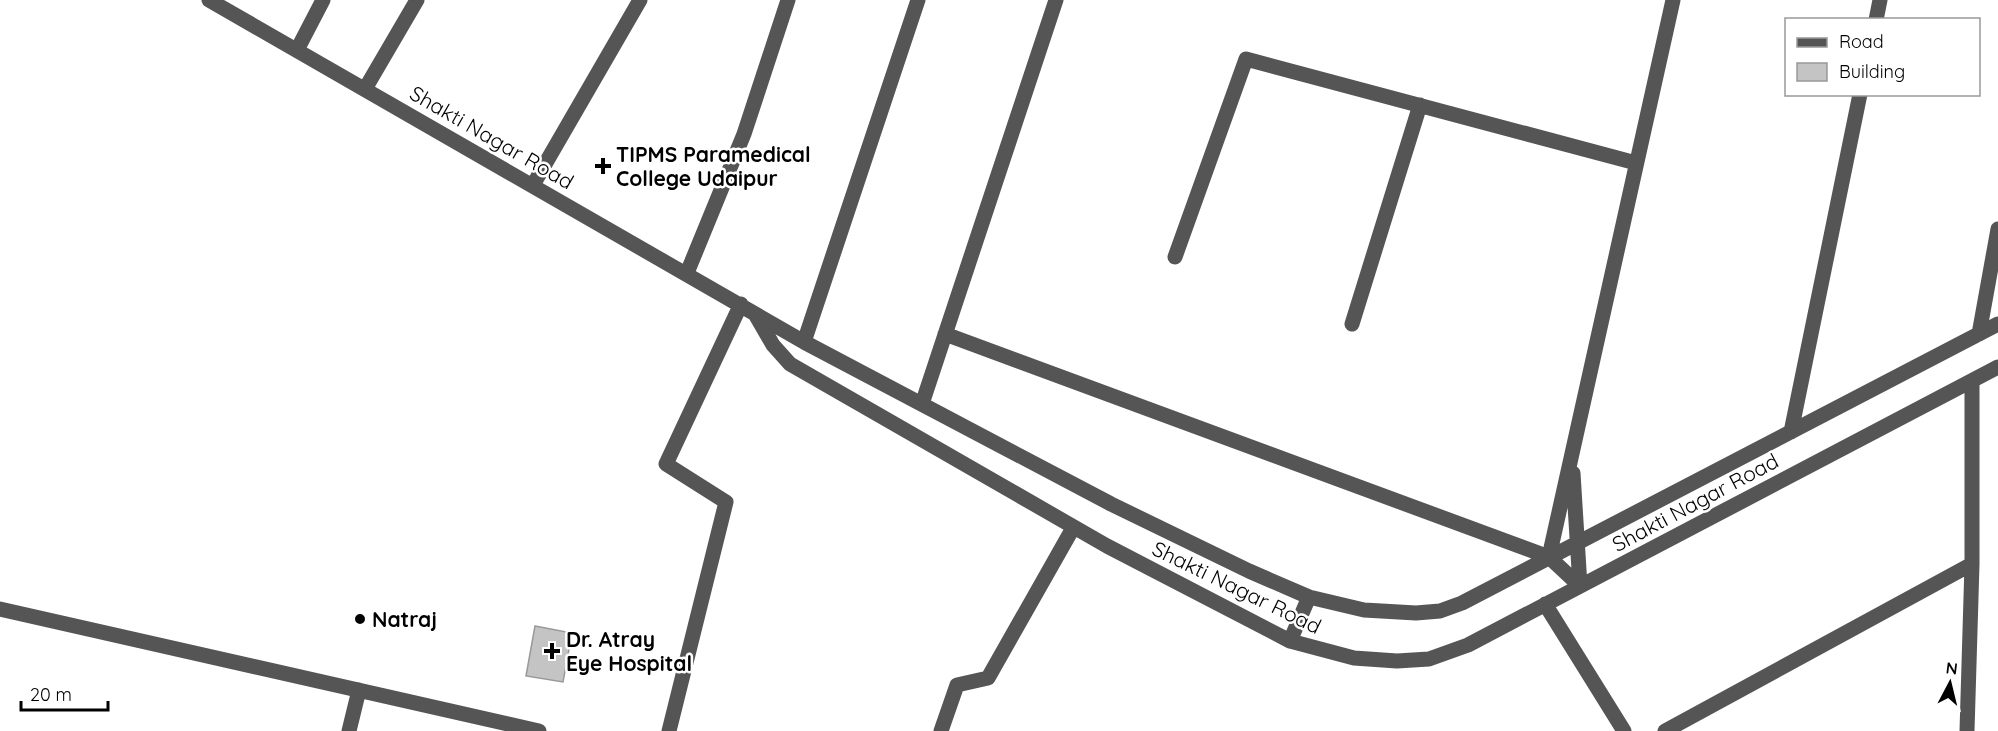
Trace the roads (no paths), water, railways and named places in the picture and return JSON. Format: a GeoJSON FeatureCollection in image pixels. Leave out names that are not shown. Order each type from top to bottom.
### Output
{"type":"FeatureCollection","features":[{"type":"Feature","properties":{"kind":"street","name":"Shakti Nagar Road"},"geometry":{"type":"LineString","coordinates":[[210,0],[804,342],[1111,504],[1309,597],[1364,610],[1395,613],[1440,611],[1462,603],[1998,324]]}},
{"type":"Feature","properties":{"kind":"street"},"geometry":{"type":"LineString","coordinates":[[297,50],[323,0]]}},
{"type":"Feature","properties":{"kind":"street"},"geometry":{"type":"LineString","coordinates":[[365,89],[417,0]]}},
{"type":"Feature","properties":{"kind":"street"},"geometry":{"type":"LineString","coordinates":[[533,185],[640,0]]}},
{"type":"Feature","properties":{"kind":"street"},"geometry":{"type":"LineString","coordinates":[[687,273],[744,134],[788,0]]}},
{"type":"Feature","properties":{"kind":"street"},"geometry":{"type":"LineString","coordinates":[[804,342],[918,0]]}},
{"type":"Feature","properties":{"kind":"street"},"geometry":{"type":"LineString","coordinates":[[922,404],[1056,0]]}},
{"type":"Feature","properties":{"kind":"street"},"geometry":{"type":"LineString","coordinates":[[1549,557],[1672,0]]}},
{"type":"Feature","properties":{"kind":"street"},"geometry":{"type":"LineString","coordinates":[[1876,18],[1880,0]]}},
{"type":"Feature","properties":{"kind":"street"},"geometry":{"type":"LineString","coordinates":[[1175,257],[1246,59],[1636,163]]}},
{"type":"Feature","properties":{"kind":"street"},"geometry":{"type":"LineString","coordinates":[[1791,432],[1860,96]]}},
{"type":"Feature","properties":{"kind":"street"},"geometry":{"type":"LineString","coordinates":[[1352,324],[1420,105]]}},
{"type":"Feature","properties":{"kind":"street"},"geometry":{"type":"LineString","coordinates":[[1979,334],[1998,230]]}},
{"type":"Feature","properties":{"kind":"street","name":"Shakti Nagar Road"},"geometry":{"type":"LineString","coordinates":[[747,308],[772,345],[790,364],[1074,528],[1290,641],[1354,658],[1417,661],[1458,649],[1998,367]]}},
{"type":"Feature","properties":{"kind":"street"},"geometry":{"type":"LineString","coordinates":[[669,731],[726,502],[666,464],[747,308]]}},
{"type":"Feature","properties":{"kind":"street"},"geometry":{"type":"LineString","coordinates":[[945,334],[1549,557],[1580,586]]}},
{"type":"Feature","properties":{"kind":"street"},"geometry":{"type":"LineString","coordinates":[[1967,731],[1972,564],[1972,381]]}},
{"type":"Feature","properties":{"kind":"street"},"geometry":{"type":"LineString","coordinates":[[1572,455],[1580,586]]}},
{"type":"Feature","properties":{"kind":"street"},"geometry":{"type":"LineString","coordinates":[[940,731],[957,686],[988,678],[1074,528]]}},
{"type":"Feature","properties":{"kind":"street"},"geometry":{"type":"LineString","coordinates":[[1665,731],[1972,564]]}},
{"type":"Feature","properties":{"kind":"street"},"geometry":{"type":"LineString","coordinates":[[1290,641],[1309,597]]}},
{"type":"Feature","properties":{"kind":"street"},"geometry":{"type":"LineString","coordinates":[[1545,604],[1624,731]]}},
{"type":"Feature","properties":{"kind":"street"},"geometry":{"type":"LineString","coordinates":[[0,609],[539,731]]}},
{"type":"Feature","properties":{"kind":"street"},"geometry":{"type":"LineString","coordinates":[[349,731],[359,690]]}},
{"type":"Feature","properties":{"kind":"place","name":"TIPMS Paramedical College Udaipur"},"geometry":{"type":"Point","coordinates":[603,166]}},
{"type":"Feature","properties":{"kind":"place","name":"Natraj"},"geometry":{"type":"Point","coordinates":[360,619]}},
{"type":"Feature","properties":{"kind":"place","name":"Dr. Atray Eye Hospital"},"geometry":{"type":"Point","coordinates":[552,651]}}]}
